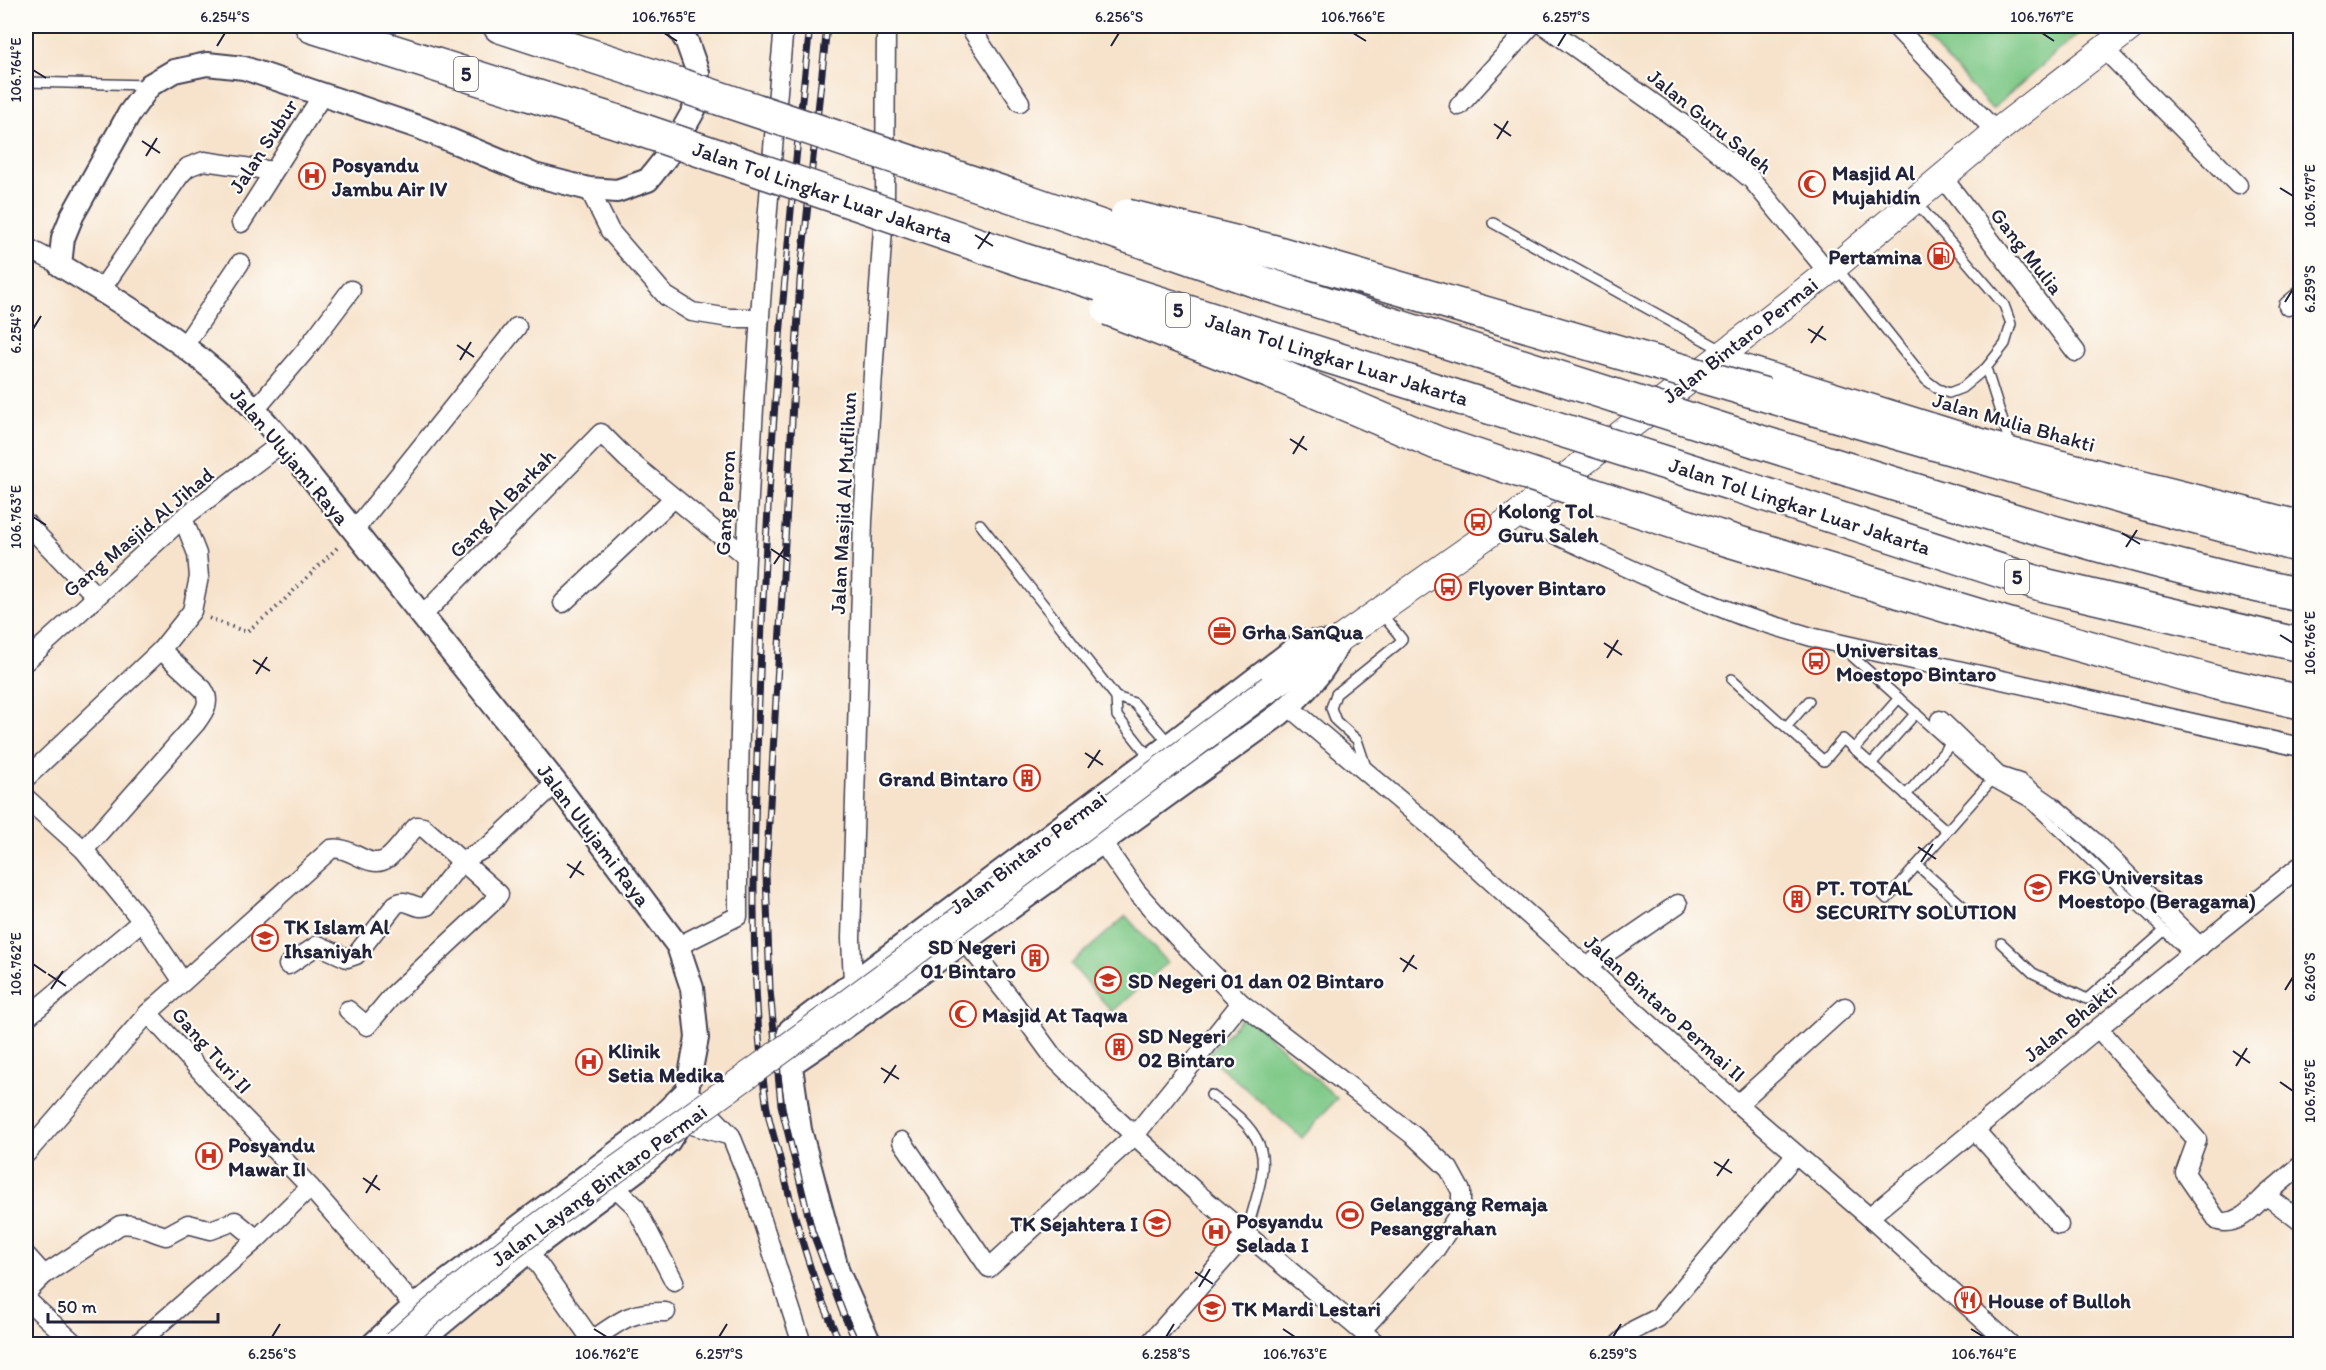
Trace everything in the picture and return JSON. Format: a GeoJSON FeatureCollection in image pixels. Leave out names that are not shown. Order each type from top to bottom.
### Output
{"type":"FeatureCollection","features":[{"type":"Feature","properties":{"kind":"highway","name":"Jalan Tol Lingkar Luar Jakarta"},"geometry":{"type":"LineString","coordinates":[[312,26],[621,123],[1023,260],[1739,486],[2044,585],[2301,645]]}},
{"type":"Feature","properties":{"kind":"highway"},"geometry":{"type":"LineString","coordinates":[[500,26],[1030,202],[1268,285],[1757,441],[2061,535],[2301,595]]}},
{"type":"Feature","properties":{"kind":"highway"},"geometry":{"type":"LineString","coordinates":[[1030,202],[1132,217],[1275,252],[2137,502],[2301,546]]}},
{"type":"Feature","properties":{"kind":"highway"},"geometry":{"type":"LineString","coordinates":[[1023,260],[1086,300],[1273,373],[1437,443],[1719,537],[2034,632],[2217,683],[2301,702]]}},
{"type":"Feature","properties":{"kind":"main road","name":"Jalan Bintaro Permai"},"geometry":{"type":"LineString","coordinates":[[1270,688],[1338,643],[1515,516],[1832,269],[1996,132],[2133,26]]}},
{"type":"Feature","properties":{"kind":"main road","name":"Jalan Layang Bintaro Permai"},"geometry":{"type":"LineString","coordinates":[[395,1344],[426,1316],[535,1230],[863,992],[1270,688]]}},
{"type":"Feature","properties":{"kind":"street"},"geometry":{"type":"LineString","coordinates":[[26,247],[60,265],[63,238],[72,216],[129,114],[150,85],[174,71],[207,64],[244,68],[323,94],[421,128],[534,175],[589,189],[617,191],[648,180],[671,151],[694,110],[698,73],[687,42],[677,26]]}},
{"type":"Feature","properties":{"kind":"street","name":"Gang Peron"},"geometry":{"type":"LineString","coordinates":[[678,946],[738,916],[744,555],[766,220],[784,26]]}},
{"type":"Feature","properties":{"kind":"street","name":"Jalan Masjid Al Muflihun"},"geometry":{"type":"LineString","coordinates":[[853,982],[851,939],[863,520],[885,199],[886,26]]}},
{"type":"Feature","properties":{"kind":"street"},"geometry":{"type":"LineString","coordinates":[[969,26],[1020,102]]}},
{"type":"Feature","properties":{"kind":"street"},"geometry":{"type":"LineString","coordinates":[[1459,106],[1531,26]]}},
{"type":"Feature","properties":{"kind":"street","name":"Jalan Guru Saleh"},"geometry":{"type":"LineString","coordinates":[[1545,26],[1690,129],[1752,180],[1832,269]]}},
{"type":"Feature","properties":{"kind":"street"},"geometry":{"type":"LineString","coordinates":[[1895,26],[1996,132]]}},
{"type":"Feature","properties":{"kind":"street"},"geometry":{"type":"LineString","coordinates":[[2104,49],[2238,185]]}},
{"type":"Feature","properties":{"kind":"street","name":"Jalan Subur"},"geometry":{"type":"LineString","coordinates":[[241,223],[323,94]]}},
{"type":"Feature","properties":{"kind":"street"},"geometry":{"type":"LineString","coordinates":[[100,290],[180,175],[188,167],[204,161],[273,171]]}},
{"type":"Feature","properties":{"kind":"street","name":"Gang Mulia"},"geometry":{"type":"LineString","coordinates":[[1943,178],[2076,352]]}},
{"type":"Feature","properties":{"kind":"street"},"geometry":{"type":"LineString","coordinates":[[589,189],[610,231],[666,296],[692,312],[730,318],[760,318]]}},
{"type":"Feature","properties":{"kind":"street"},"geometry":{"type":"LineString","coordinates":[[184,346],[240,263]]}},
{"type":"Feature","properties":{"kind":"street","name":"Jalan Ulujami Raya"},"geometry":{"type":"LineString","coordinates":[[60,265],[184,346],[218,373],[255,410],[556,783],[678,946],[692,988],[697,1038],[688,1090]]}},
{"type":"Feature","properties":{"kind":"street"},"geometry":{"type":"LineString","coordinates":[[255,410],[305,351],[351,290]]}},
{"type":"Feature","properties":{"kind":"street"},"geometry":{"type":"LineString","coordinates":[[353,532],[517,327]]}},
{"type":"Feature","properties":{"kind":"street","name":"Jalan Mulia Bhakti"},"geometry":{"type":"LineString","coordinates":[[1722,354],[2011,447],[2301,520]]}},
{"type":"Feature","properties":{"kind":"street","name":"Gang Al Barkah"},"geometry":{"type":"LineString","coordinates":[[422,616],[601,433],[674,498]]}},
{"type":"Feature","properties":{"kind":"street","name":"Gang Masjid Al Jihad"},"geometry":{"type":"LineString","coordinates":[[26,661],[183,518],[283,442]]}},
{"type":"Feature","properties":{"kind":"street"},"geometry":{"type":"LineString","coordinates":[[563,603],[674,498],[744,555]]}},
{"type":"Feature","properties":{"kind":"street"},"geometry":{"type":"LineString","coordinates":[[1515,516],[1674,589],[1722,608],[1804,635],[2301,747]]}},
{"type":"Feature","properties":{"kind":"street"},"geometry":{"type":"LineString","coordinates":[[26,778],[161,650],[192,611],[199,577],[197,554],[183,518]]}},
{"type":"Feature","properties":{"kind":"street"},"geometry":{"type":"LineString","coordinates":[[26,523],[95,596]]}},
{"type":"Feature","properties":{"kind":"street","name":"Jalan Bintaro Permai"},"geometry":{"type":"LineString","coordinates":[[1303,642],[1338,643],[1329,663],[1288,706],[1102,842],[970,947],[916,974],[790,1065],[787,1038],[790,1030],[853,982],[1303,642]]}},
{"type":"Feature","properties":{"kind":"street"},"geometry":{"type":"LineString","coordinates":[[84,850],[196,723],[207,705],[208,696],[203,689],[161,650]]}},
{"type":"Feature","properties":{"kind":"street","name":"Jalan Bintaro Permai II"},"geometry":{"type":"LineString","coordinates":[[1288,706],[1429,825],[1738,1104],[1869,1217],[2010,1344]]}},
{"type":"Feature","properties":{"kind":"street"},"geometry":{"type":"LineString","coordinates":[[1940,720],[1998,776],[2019,783],[2052,806],[2092,840],[2195,951]]}},
{"type":"Feature","properties":{"kind":"street"},"geometry":{"type":"LineString","coordinates":[[288,965],[318,945],[347,958],[356,955],[395,905],[406,901],[424,908],[462,861],[489,846],[556,783]]}},
{"type":"Feature","properties":{"kind":"street","name":"Gang Turi II"},"geometry":{"type":"LineString","coordinates":[[26,798],[84,850],[142,921],[183,982],[148,1013],[310,1187],[414,1306]]}},
{"type":"Feature","properties":{"kind":"street"},"geometry":{"type":"LineString","coordinates":[[183,982],[331,849],[340,848],[368,860],[383,861],[412,830],[420,826],[499,894],[392,996],[367,1026],[348,1010]]}},
{"type":"Feature","properties":{"kind":"street"},"geometry":{"type":"LineString","coordinates":[[970,947],[1054,1058],[1196,1192],[1370,1340],[1451,1229],[1461,1211],[1461,1191],[1449,1168],[1439,1157],[1351,1086],[1241,1003],[1136,891],[1102,842]]}},
{"type":"Feature","properties":{"kind":"street","name":"Jalan Bhakti"},"geometry":{"type":"LineString","coordinates":[[1869,1217],[2098,1028],[2301,866]]}},
{"type":"Feature","properties":{"kind":"street"},"geometry":{"type":"LineString","coordinates":[[1586,967],[1678,904]]}},
{"type":"Feature","properties":{"kind":"street"},"geometry":{"type":"LineString","coordinates":[[26,1018],[142,921]]}},
{"type":"Feature","properties":{"kind":"street"},"geometry":{"type":"LineString","coordinates":[[897,949],[895,957],[899,968],[905,973],[916,974]]}},
{"type":"Feature","properties":{"kind":"street"},"geometry":{"type":"LineString","coordinates":[[902,1141],[989,1268],[1135,1135],[1241,1003]]}},
{"type":"Feature","properties":{"kind":"street"},"geometry":{"type":"LineString","coordinates":[[1738,1104],[1845,1006]]}},
{"type":"Feature","properties":{"kind":"street"},"geometry":{"type":"LineString","coordinates":[[26,1154],[148,1013]]}},
{"type":"Feature","properties":{"kind":"street"},"geometry":{"type":"LineString","coordinates":[[2098,1028],[2197,1140],[2198,1144],[2185,1173],[2218,1221],[2225,1223],[2238,1219],[2301,1166]]}},
{"type":"Feature","properties":{"kind":"street"},"geometry":{"type":"LineString","coordinates":[[790,1065],[800,1130],[838,1272],[870,1344]]}},
{"type":"Feature","properties":{"kind":"street"},"geometry":{"type":"LineString","coordinates":[[417,1344],[529,1251],[637,1170],[669,1141],[681,1122],[688,1090]]}},
{"type":"Feature","properties":{"kind":"street"},"geometry":{"type":"LineString","coordinates":[[688,1090],[731,1136],[750,1183],[802,1344]]}},
{"type":"Feature","properties":{"kind":"street"},"geometry":{"type":"LineString","coordinates":[[373,1344],[414,1306],[656,1123],[688,1090]]}},
{"type":"Feature","properties":{"kind":"street"},"geometry":{"type":"LineString","coordinates":[[681,1122],[731,1136]]}},
{"type":"Feature","properties":{"kind":"street"},"geometry":{"type":"LineString","coordinates":[[1974,1129],[2059,1226]]}},
{"type":"Feature","properties":{"kind":"street"},"geometry":{"type":"LineString","coordinates":[[1619,1344],[1634,1330],[1658,1318],[1796,1154]]}},
{"type":"Feature","properties":{"kind":"street"},"geometry":{"type":"LineString","coordinates":[[609,1159],[617,1159],[624,1169],[637,1170]]}},
{"type":"Feature","properties":{"kind":"street"},"geometry":{"type":"LineString","coordinates":[[609,1159],[616,1174],[615,1186],[635,1206],[674,1281]]}},
{"type":"Feature","properties":{"kind":"street"},"geometry":{"type":"LineString","coordinates":[[137,1344],[257,1239],[310,1187]]}},
{"type":"Feature","properties":{"kind":"street"},"geometry":{"type":"LineString","coordinates":[[2266,1195],[2301,1221]]}},
{"type":"Feature","properties":{"kind":"street"},"geometry":{"type":"LineString","coordinates":[[75,1344],[27,1300],[29,1290],[44,1275],[120,1225],[147,1228],[166,1236],[188,1224],[211,1230],[236,1221],[257,1239]]}},
{"type":"Feature","properties":{"kind":"street"},"geometry":{"type":"LineString","coordinates":[[1149,1344],[1245,1234]]}},
{"type":"Feature","properties":{"kind":"street"},"geometry":{"type":"LineString","coordinates":[[529,1251],[586,1332],[598,1342],[616,1323],[638,1312],[666,1312]]}},
{"type":"Feature","properties":{"kind":"street"},"geometry":{"type":"LineString","coordinates":[[26,1255],[44,1275]]}},
{"type":"Feature","properties":{"kind":"lane"},"geometry":{"type":"LineString","coordinates":[[26,82],[150,85]]}},
{"type":"Feature","properties":{"kind":"lane"},"geometry":{"type":"LineString","coordinates":[[1832,269],[1926,380],[1938,389],[1949,393],[1962,388],[1986,368],[2006,344],[2011,324],[2004,305],[1916,201]]}},
{"type":"Feature","properties":{"kind":"lane"},"geometry":{"type":"LineString","coordinates":[[1493,223],[1722,354]]}},
{"type":"Feature","properties":{"kind":"lane"},"geometry":{"type":"LineString","coordinates":[[1986,368],[2011,447]]}},
{"type":"Feature","properties":{"kind":"lane"},"geometry":{"type":"LineString","coordinates":[[980,524],[1116,697],[1134,703],[1170,744]]}},
{"type":"Feature","properties":{"kind":"lane"},"geometry":{"type":"LineString","coordinates":[[1369,774],[1357,740],[1336,721],[1331,708],[1336,694],[1402,639],[1379,612]]}},
{"type":"Feature","properties":{"kind":"lane"},"geometry":{"type":"LineString","coordinates":[[1838,643],[1991,781],[2030,802],[2164,931],[2195,951]]}},
{"type":"Feature","properties":{"kind":"lane"},"geometry":{"type":"LineString","coordinates":[[1732,679],[1832,768]]}},
{"type":"Feature","properties":{"kind":"lane"},"geometry":{"type":"LineString","coordinates":[[1116,697],[1117,716],[1151,759]]}},
{"type":"Feature","properties":{"kind":"lane"},"geometry":{"type":"LineString","coordinates":[[1854,749],[1899,698]]}},
{"type":"Feature","properties":{"kind":"lane"},"geometry":{"type":"LineString","coordinates":[[1786,727],[1809,701]]}},
{"type":"Feature","properties":{"kind":"lane"},"geometry":{"type":"LineString","coordinates":[[1871,764],[1916,714]]}},
{"type":"Feature","properties":{"kind":"lane"},"geometry":{"type":"LineString","coordinates":[[1824,761],[1843,739],[1947,831]]}},
{"type":"Feature","properties":{"kind":"lane"},"geometry":{"type":"LineString","coordinates":[[1906,795],[1950,745]]}},
{"type":"Feature","properties":{"kind":"lane"},"geometry":{"type":"LineString","coordinates":[[1882,894],[1887,899],[1991,781]]}},
{"type":"Feature","properties":{"kind":"lane"},"geometry":{"type":"LineString","coordinates":[[1917,865],[1964,907]]}},
{"type":"Feature","properties":{"kind":"lane"},"geometry":{"type":"LineString","coordinates":[[2001,943],[2033,973],[2087,999],[2164,931]]}},
{"type":"Feature","properties":{"kind":"lane"},"geometry":{"type":"LineString","coordinates":[[1210,1095],[1239,1118],[1261,1145],[1263,1162],[1261,1183],[1245,1234]]}},
{"type":"Feature","properties":{"kind":"path"},"geometry":{"type":"LineString","coordinates":[[192,611],[246,632],[273,611],[353,532]]}},
{"type":"Feature","properties":{"kind":"green space"},"geometry":{"type":"Polygon","coordinates":[[[1916,26],[2087,26],[1992,109],[1916,26]]]}},
{"type":"Feature","properties":{"kind":"green space"},"geometry":{"type":"Polygon","coordinates":[[[1126,916],[1167,963],[1112,1012],[1071,964],[1126,916]]]}},
{"type":"Feature","properties":{"kind":"green space"},"geometry":{"type":"Polygon","coordinates":[[[1245,1015],[1337,1098],[1302,1138],[1207,1055],[1245,1015]]]}},
{"type":"Feature","properties":{"kind":"railway"},"geometry":{"type":"LineString","coordinates":[[810,26],[786,268],[763,592],[756,780],[754,942],[760,1049],[769,1118],[807,1257],[822,1301],[841,1344]]}},
{"type":"Feature","properties":{"kind":"railway"},"geometry":{"type":"LineString","coordinates":[[827,26],[800,280],[766,874],[770,990],[781,1105],[812,1231],[857,1344]]}},
{"type":"Feature","properties":{"kind":"place","name":"Posyandu Jambu Air IV"},"geometry":{"type":"Point","coordinates":[312,176]}},
{"type":"Feature","properties":{"kind":"place","name":"Masjid Al Mujahidin"},"geometry":{"type":"Point","coordinates":[1812,184]}},
{"type":"Feature","properties":{"kind":"place","name":"Pertamina"},"geometry":{"type":"Point","coordinates":[1941,256]}},
{"type":"Feature","properties":{"kind":"place","name":"Kolong Tol Guru Saleh"},"geometry":{"type":"Point","coordinates":[1478,522]}},
{"type":"Feature","properties":{"kind":"place","name":"Flyover Bintaro"},"geometry":{"type":"Point","coordinates":[1448,587]}},
{"type":"Feature","properties":{"kind":"place","name":"Grha SanQua"},"geometry":{"type":"Point","coordinates":[1222,631]}},
{"type":"Feature","properties":{"kind":"place","name":"Universitas Moestopo Bintaro"},"geometry":{"type":"Point","coordinates":[1816,661]}},
{"type":"Feature","properties":{"kind":"place","name":"Grand Bintaro"},"geometry":{"type":"Point","coordinates":[1027,778]}},
{"type":"Feature","properties":{"kind":"place","name":"FKG Universitas Moestopo (Beragama)"},"geometry":{"type":"Point","coordinates":[2038,888]}},
{"type":"Feature","properties":{"kind":"place","name":"PT. TOTAL SECURITY SOLUTION"},"geometry":{"type":"Point","coordinates":[1797,899]}},
{"type":"Feature","properties":{"kind":"place","name":"TK Islam Al Ihsaniyah"},"geometry":{"type":"Point","coordinates":[265,938]}},
{"type":"Feature","properties":{"kind":"place","name":"SD Negeri 01 Bintaro"},"geometry":{"type":"Point","coordinates":[1035,958]}},
{"type":"Feature","properties":{"kind":"place","name":"SD Negeri 01 dan 02 Bintaro"},"geometry":{"type":"Point","coordinates":[1108,980]}},
{"type":"Feature","properties":{"kind":"place","name":"Masjid At Taqwa"},"geometry":{"type":"Point","coordinates":[963,1014]}},
{"type":"Feature","properties":{"kind":"place","name":"SD Negeri 02 Bintaro"},"geometry":{"type":"Point","coordinates":[1119,1047]}},
{"type":"Feature","properties":{"kind":"place","name":"Klinik Setia Medika"},"geometry":{"type":"Point","coordinates":[589,1062]}},
{"type":"Feature","properties":{"kind":"place","name":"Posyandu Mawar II"},"geometry":{"type":"Point","coordinates":[209,1156]}},
{"type":"Feature","properties":{"kind":"place","name":"Gelanggang Remaja Pesanggrahan"},"geometry":{"type":"Point","coordinates":[1350,1215]}},
{"type":"Feature","properties":{"kind":"place","name":"TK Sejahtera I"},"geometry":{"type":"Point","coordinates":[1157,1223]}},
{"type":"Feature","properties":{"kind":"place","name":"Posyandu Selada I"},"geometry":{"type":"Point","coordinates":[1216,1232]}},
{"type":"Feature","properties":{"kind":"place","name":"House of Bulloh"},"geometry":{"type":"Point","coordinates":[1968,1300]}},
{"type":"Feature","properties":{"kind":"place","name":"TK Mardi Lestari"},"geometry":{"type":"Point","coordinates":[1212,1308]}}]}
